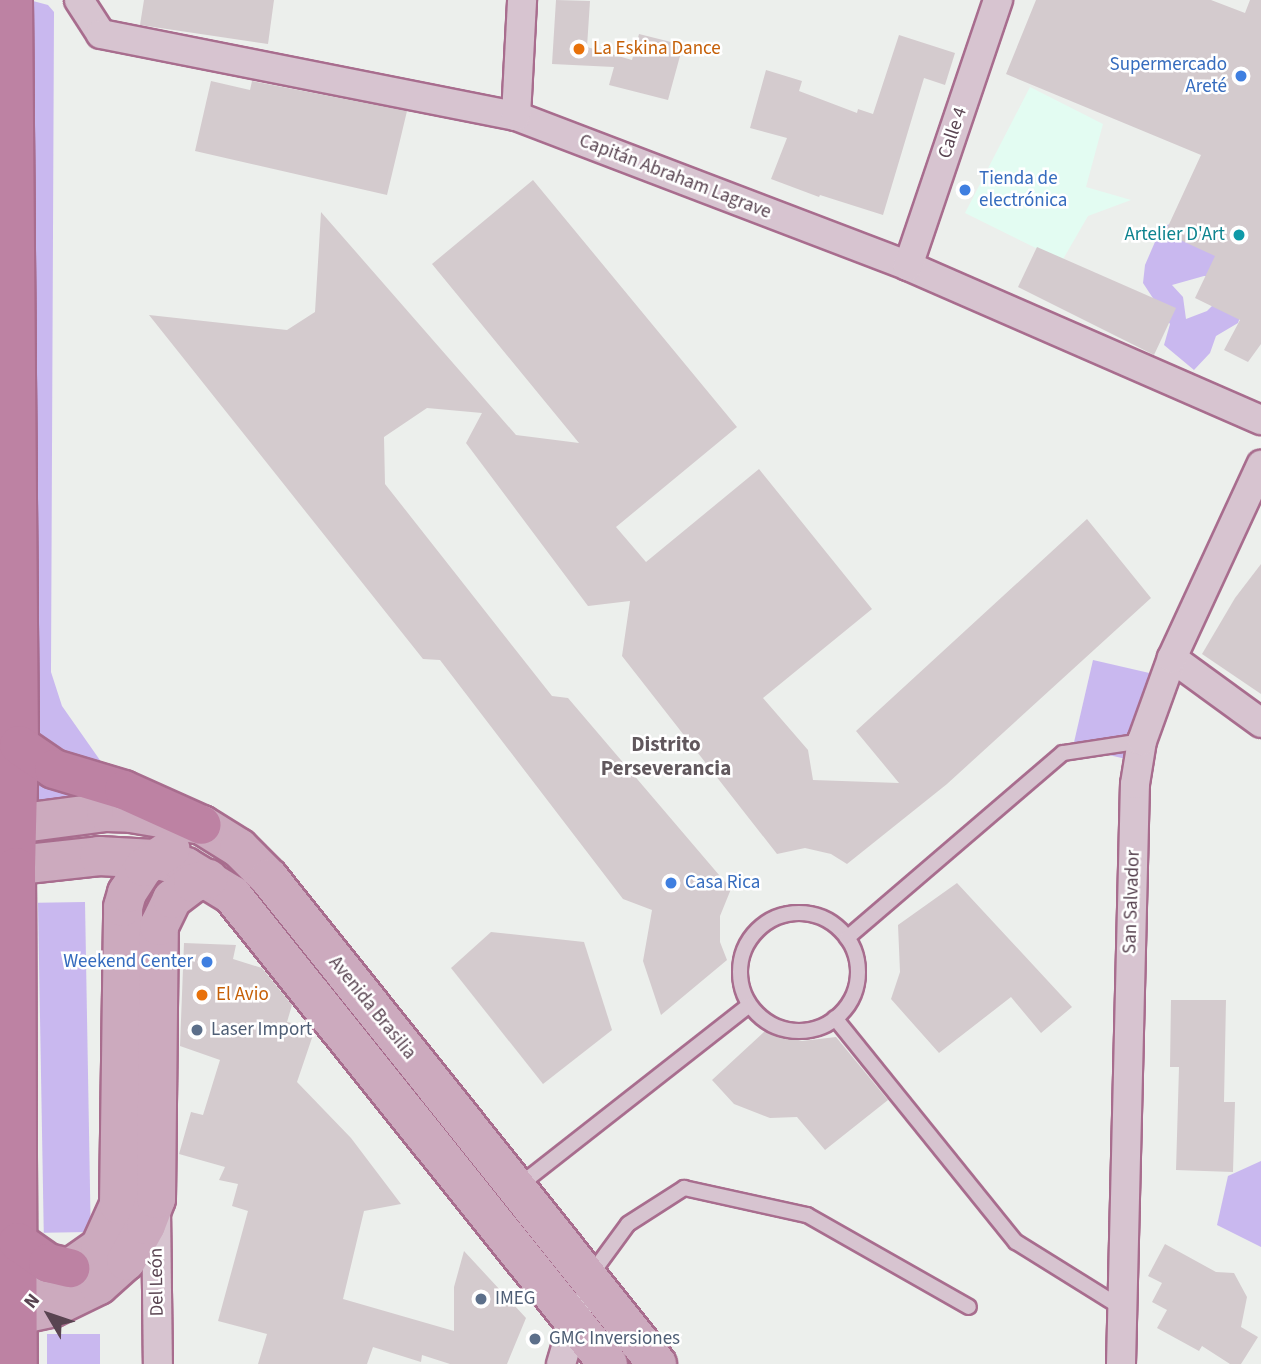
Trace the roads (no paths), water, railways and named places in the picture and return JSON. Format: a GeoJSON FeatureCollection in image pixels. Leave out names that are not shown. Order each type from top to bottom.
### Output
{"type":"FeatureCollection","features":[{"type":"Feature","properties":{"kind":"highway"},"geometry":{"type":"LineString","coordinates":[[13,0],[8,303],[19,745],[8,826],[12,1266],[9,1315],[18,1364]]}},
{"type":"Feature","properties":{"kind":"highway"},"geometry":{"type":"LineString","coordinates":[[19,745],[54,769],[124,790],[202,825]]}},
{"type":"Feature","properties":{"kind":"highway"},"geometry":{"type":"LineString","coordinates":[[12,1266],[48,1263],[70,1268]]}},
{"type":"Feature","properties":{"kind":"main road","name":"Avenida Brasilia"},"geometry":{"type":"LineString","coordinates":[[8,826],[106,812],[150,815],[202,825],[239,848],[269,878],[657,1364]]}},
{"type":"Feature","properties":{"kind":"main road"},"geometry":{"type":"LineString","coordinates":[[70,1268],[100,1247],[119,1205],[123,907],[135,878],[154,859],[176,847],[223,849],[269,878]]}},
{"type":"Feature","properties":{"kind":"main road","name":"Avenida Brasilia"},"geometry":{"type":"LineString","coordinates":[[8,867],[99,856],[154,859],[186,867],[232,895],[608,1364]]}},
{"type":"Feature","properties":{"kind":"main road"},"geometry":{"type":"LineString","coordinates":[[9,1315],[74,1299],[114,1273],[138,1242],[156,1199],[157,938],[163,914],[172,899],[192,883],[208,880]]}},
{"type":"Feature","properties":{"kind":"street","name":"Capitán Abraham Lagrave"},"geometry":{"type":"LineString","coordinates":[[79,0],[101,34],[516,116],[908,266],[1261,420]]}},
{"type":"Feature","properties":{"kind":"street"},"geometry":{"type":"LineString","coordinates":[[516,116],[522,0]]}},
{"type":"Feature","properties":{"kind":"street","name":"Calle 4"},"geometry":{"type":"LineString","coordinates":[[908,266],[998,0]]}},
{"type":"Feature","properties":{"kind":"street","name":"San Salvador"},"geometry":{"type":"LineString","coordinates":[[1128,1361],[1122,1308],[1135,784],[1142,741],[1172,658],[1261,465]]}},
{"type":"Feature","properties":{"kind":"street"},"geometry":{"type":"LineString","coordinates":[[1172,658],[1261,723]]}},
{"type":"Feature","properties":{"kind":"street","name":"Del León"},"geometry":{"type":"LineString","coordinates":[[156,1199],[158,1364]]}},
{"type":"Feature","properties":{"kind":"street"},"geometry":{"type":"LineString","coordinates":[[561,1364],[573,1320],[589,1279]]}},
{"type":"Feature","properties":{"kind":"lane"},"geometry":{"type":"LineString","coordinates":[[847,938],[1063,753],[1142,741]]}},
{"type":"Feature","properties":{"kind":"lane"},"geometry":{"type":"LineString","coordinates":[[794,913],[814,915],[833,923],[847,938],[855,955],[858,973],[854,991],[835,1018],[815,1028],[796,1031],[778,1028],[762,1019],[749,1005],[741,986],[740,966],[745,946],[757,930],[774,918],[794,913]]}},
{"type":"Feature","properties":{"kind":"lane"},"geometry":{"type":"LineString","coordinates":[[516,1188],[749,1005]]}},
{"type":"Feature","properties":{"kind":"lane"},"geometry":{"type":"LineString","coordinates":[[835,1018],[1016,1242],[1122,1308]]}},
{"type":"Feature","properties":{"kind":"lane"},"geometry":{"type":"LineString","coordinates":[[589,1279],[628,1224],[684,1188],[807,1215],[969,1307]]}},
{"type":"Feature","properties":{"kind":"place","name":"La Eskina Dance"},"geometry":{"type":"Point","coordinates":[579,49]}},
{"type":"Feature","properties":{"kind":"place","name":"Supermercado Areté"},"geometry":{"type":"Point","coordinates":[1241,76]}},
{"type":"Feature","properties":{"kind":"place","name":"Tienda de electrónica"},"geometry":{"type":"Point","coordinates":[965,190]}},
{"type":"Feature","properties":{"kind":"place","name":"Artelier D'Art"},"geometry":{"type":"Point","coordinates":[1239,235]}},
{"type":"Feature","properties":{"kind":"place","name":"Casa Rica"},"geometry":{"type":"Point","coordinates":[671,883]}},
{"type":"Feature","properties":{"kind":"place","name":"Weekend Center"},"geometry":{"type":"Point","coordinates":[207,962]}},
{"type":"Feature","properties":{"kind":"place","name":"El Avio"},"geometry":{"type":"Point","coordinates":[202,995]}},
{"type":"Feature","properties":{"kind":"place","name":"Laser Import"},"geometry":{"type":"Point","coordinates":[197,1030]}},
{"type":"Feature","properties":{"kind":"place","name":"IMEG"},"geometry":{"type":"Point","coordinates":[481,1299]}},
{"type":"Feature","properties":{"kind":"place","name":"GMC Inversiones"},"geometry":{"type":"Point","coordinates":[535,1339]}},
{"type":"Feature","properties":{"kind":"district","name":"Distrito Perseverancia"},"geometry":{"type":"Point","coordinates":[666,756]}}]}
